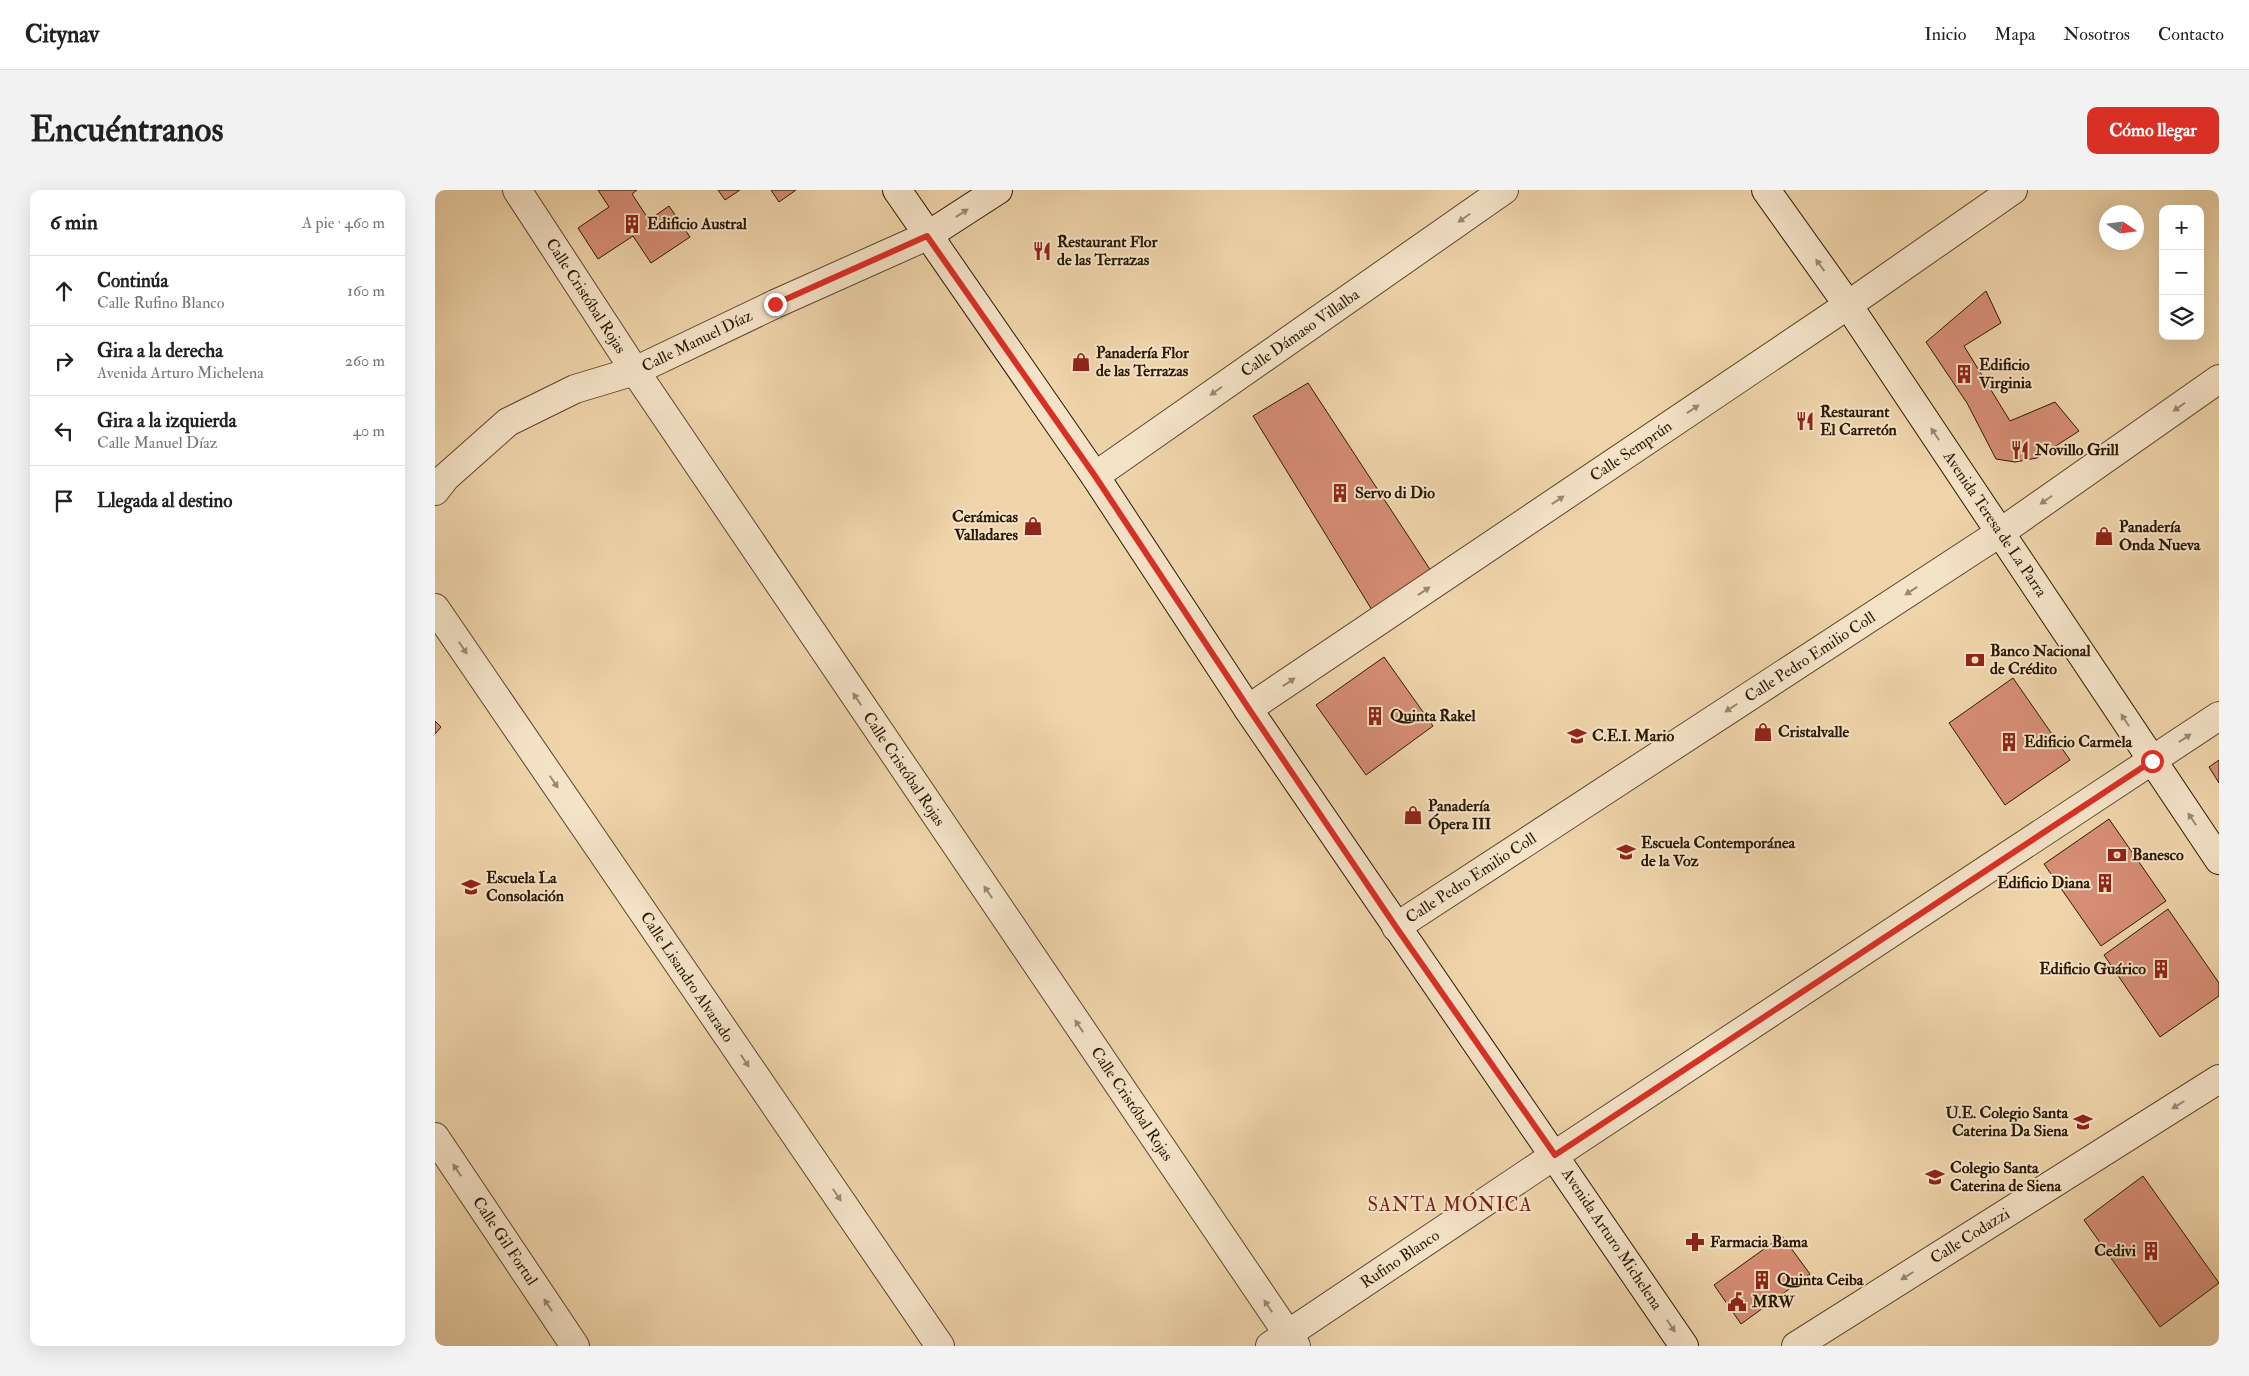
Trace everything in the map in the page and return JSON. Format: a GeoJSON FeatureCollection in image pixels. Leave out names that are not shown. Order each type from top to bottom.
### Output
{"type":"FeatureCollection","features":[{"type":"Feature","properties":{"kind":"street","name":"Calle Cristóbal Rojas"},"geometry":{"type":"LineString","coordinates":[[517,190],[635,371],[1285,1342]]}},
{"type":"Feature","properties":{"kind":"street","name":"Avenida Arturo Michelena"},"geometry":{"type":"LineString","coordinates":[[897,190],[927,236],[1095,476],[1396,927],[1555,1155],[1684,1346]]}},
{"type":"Feature","properties":{"kind":"street","name":"Calle Manuel Díaz"},"geometry":{"type":"LineString","coordinates":[[435,491],[446,477],[508,422],[575,389],[635,371],[775,304],[927,236],[998,190]]}},
{"type":"Feature","properties":{"kind":"street","name":"Calle Dámaso Villalba"},"geometry":{"type":"LineString","coordinates":[[1095,476],[1504,190]]}},
{"type":"Feature","properties":{"kind":"street","name":"Avenida Teresa de La Parra"},"geometry":{"type":"LineString","coordinates":[[1766,190],[1848,305],[2219,860]]}},
{"type":"Feature","properties":{"kind":"street","name":"Calle Semprún"},"geometry":{"type":"LineString","coordinates":[[1249,709],[1848,305],[2013,190]]}},
{"type":"Feature","properties":{"kind":"street","name":"Calle Pedro Emilio Coll"},"geometry":{"type":"LineString","coordinates":[[1396,927],[2001,532],[2219,379]]}},
{"type":"Feature","properties":{"kind":"street","name":"Calle Lisandro Alvarado"},"geometry":{"type":"LineString","coordinates":[[435,608],[940,1346]]}},
{"type":"Feature","properties":{"kind":"street","name":"Rufino Blanco"},"geometry":{"type":"LineString","coordinates":[[1285,1342],[1555,1155],[2219,716]]}},
{"type":"Feature","properties":{"kind":"street","name":"Calle Codazzi"},"geometry":{"type":"LineString","coordinates":[[1797,1346],[2219,1079]]}},
{"type":"Feature","properties":{"kind":"street","name":"Calle Gil Fortul"},"geometry":{"type":"LineString","coordinates":[[435,1137],[575,1346]]}},
{"type":"Feature","properties":{"kind":"building","name":"Edificio Austral"},"geometry":{"type":"Polygon","coordinates":[[[598,190],[637,190],[632,194],[649,220],[669,206],[690,237],[651,263],[633,236],[598,259],[578,228],[609,207],[598,190]]]}},
{"type":"Feature","properties":{"kind":"building"},"geometry":{"type":"Polygon","coordinates":[[[718,190],[740,190],[725,200],[718,190]]]}},
{"type":"Feature","properties":{"kind":"building"},"geometry":{"type":"Polygon","coordinates":[[[771,190],[796,190],[779,202],[771,190]]]}},
{"type":"Feature","properties":{"kind":"building","name":"Edificio Virginia"},"geometry":{"type":"Polygon","coordinates":[[[1986,291],[2001,323],[1964,346],[2010,421],[2055,402],[2079,431],[2037,458],[2015,462],[1996,459],[1967,403],[1926,342],[1986,291]]]}},
{"type":"Feature","properties":{"kind":"building","name":"Servo di Dio"},"geometry":{"type":"Polygon","coordinates":[[[1308,383],[1431,571],[1372,610],[1253,416],[1308,383]]]}},
{"type":"Feature","properties":{"kind":"building","name":"Quinta Rakel"},"geometry":{"type":"Polygon","coordinates":[[[1384,657],[1433,726],[1366,775],[1316,705],[1384,657]]]}},
{"type":"Feature","properties":{"kind":"building","name":"Edificio Carmela"},"geometry":{"type":"Polygon","coordinates":[[[2013,678],[2070,760],[2005,805],[1949,723],[2013,678]]]}},
{"type":"Feature","properties":{"kind":"building"},"geometry":{"type":"Polygon","coordinates":[[[435,721],[441,727],[435,734],[435,721]]]}},
{"type":"Feature","properties":{"kind":"building"},"geometry":{"type":"Polygon","coordinates":[[[2219,760],[2219,783],[2209,767],[2219,760]]]}},
{"type":"Feature","properties":{"kind":"building","name":"Edificio Diana"},"geometry":{"type":"Polygon","coordinates":[[[2109,819],[2166,901],[2101,946],[2044,864],[2109,819]]]}},
{"type":"Feature","properties":{"kind":"building","name":"Edificio Guárico"},"geometry":{"type":"Polygon","coordinates":[[[2168,909],[2219,983],[2219,996],[2160,1037],[2104,955],[2168,909]]]}},
{"type":"Feature","properties":{"kind":"building","name":"Cedivi"},"geometry":{"type":"Polygon","coordinates":[[[2143,1176],[2219,1283],[2160,1327],[2084,1220],[2143,1176]]]}},
{"type":"Feature","properties":{"kind":"building","name":"Quinta Ceiba"},"geometry":{"type":"Polygon","coordinates":[[[1782,1236],[1810,1274],[1741,1324],[1714,1285],[1782,1236]]]}},
{"type":"Feature","properties":{"kind":"place","name":"Edificio Austral"},"geometry":{"type":"Point","coordinates":[632,224]}},
{"type":"Feature","properties":{"kind":"place","name":"Restaurant Flor de las Terrazas"},"geometry":{"type":"Point","coordinates":[1042,251]}},
{"type":"Feature","properties":{"kind":"place","name":"Panadería Flor de las Terrazas"},"geometry":{"type":"Point","coordinates":[1081,362]}},
{"type":"Feature","properties":{"kind":"place","name":"Edificio Virginia"},"geometry":{"type":"Point","coordinates":[1964,374]}},
{"type":"Feature","properties":{"kind":"place","name":"Restaurant El Carretón"},"geometry":{"type":"Point","coordinates":[1805,421]}},
{"type":"Feature","properties":{"kind":"place","name":"Novillo Grill"},"geometry":{"type":"Point","coordinates":[2020,450]}},
{"type":"Feature","properties":{"kind":"place","name":"Servo di Dio"},"geometry":{"type":"Point","coordinates":[1340,493]}},
{"type":"Feature","properties":{"kind":"place","name":"Cerámicas Valladares"},"geometry":{"type":"Point","coordinates":[1033,526]}},
{"type":"Feature","properties":{"kind":"place","name":"Panadería Onda Nueva"},"geometry":{"type":"Point","coordinates":[2104,536]}},
{"type":"Feature","properties":{"kind":"place","name":"Banco Nacional de Crédito"},"geometry":{"type":"Point","coordinates":[1975,660]}},
{"type":"Feature","properties":{"kind":"place","name":"Quinta Rakel"},"geometry":{"type":"Point","coordinates":[1375,716]}},
{"type":"Feature","properties":{"kind":"place","name":"Cristalvalle"},"geometry":{"type":"Point","coordinates":[1763,732]}},
{"type":"Feature","properties":{"kind":"place","name":"C.E.I. Mario"},"geometry":{"type":"Point","coordinates":[1577,736]}},
{"type":"Feature","properties":{"kind":"place","name":"Edificio Carmela"},"geometry":{"type":"Point","coordinates":[2009,742]}},
{"type":"Feature","properties":{"kind":"place","name":"Panadería Ópera III"},"geometry":{"type":"Point","coordinates":[1413,815]}},
{"type":"Feature","properties":{"kind":"place","name":"Escuela Contemporánea de la Voz"},"geometry":{"type":"Point","coordinates":[1626,852]}},
{"type":"Feature","properties":{"kind":"place","name":"Banesco"},"geometry":{"type":"Point","coordinates":[2117,855]}},
{"type":"Feature","properties":{"kind":"place","name":"Edificio Diana"},"geometry":{"type":"Point","coordinates":[2105,883]}},
{"type":"Feature","properties":{"kind":"place","name":"Escuela La Consolación"},"geometry":{"type":"Point","coordinates":[471,887]}},
{"type":"Feature","properties":{"kind":"place","name":"Edificio Guárico"},"geometry":{"type":"Point","coordinates":[2161,969]}},
{"type":"Feature","properties":{"kind":"place","name":"U.E. Colegio Santa Caterina Da Siena"},"geometry":{"type":"Point","coordinates":[2083,1122]}},
{"type":"Feature","properties":{"kind":"place","name":"Colegio Santa Caterina de Siena"},"geometry":{"type":"Point","coordinates":[1935,1177]}},
{"type":"Feature","properties":{"kind":"place","name":"Farmacia Bama"},"geometry":{"type":"Point","coordinates":[1695,1242]}},
{"type":"Feature","properties":{"kind":"place","name":"Cedivi"},"geometry":{"type":"Point","coordinates":[2151,1251]}},
{"type":"Feature","properties":{"kind":"place","name":"Quinta Ceiba"},"geometry":{"type":"Point","coordinates":[1762,1280]}},
{"type":"Feature","properties":{"kind":"place","name":"MRW"},"geometry":{"type":"Point","coordinates":[1737,1302]}},
{"type":"Feature","properties":{"kind":"district","name":"SANTA MÓNICA"},"geometry":{"type":"Point","coordinates":[1450,1205]}},
{"type":"Feature","properties":{"kind":"route"},"geometry":{"type":"LineString","coordinates":[[775,304],[927,236],[1095,476],[1396,927],[1555,1155],[2152,761]]}}]}
